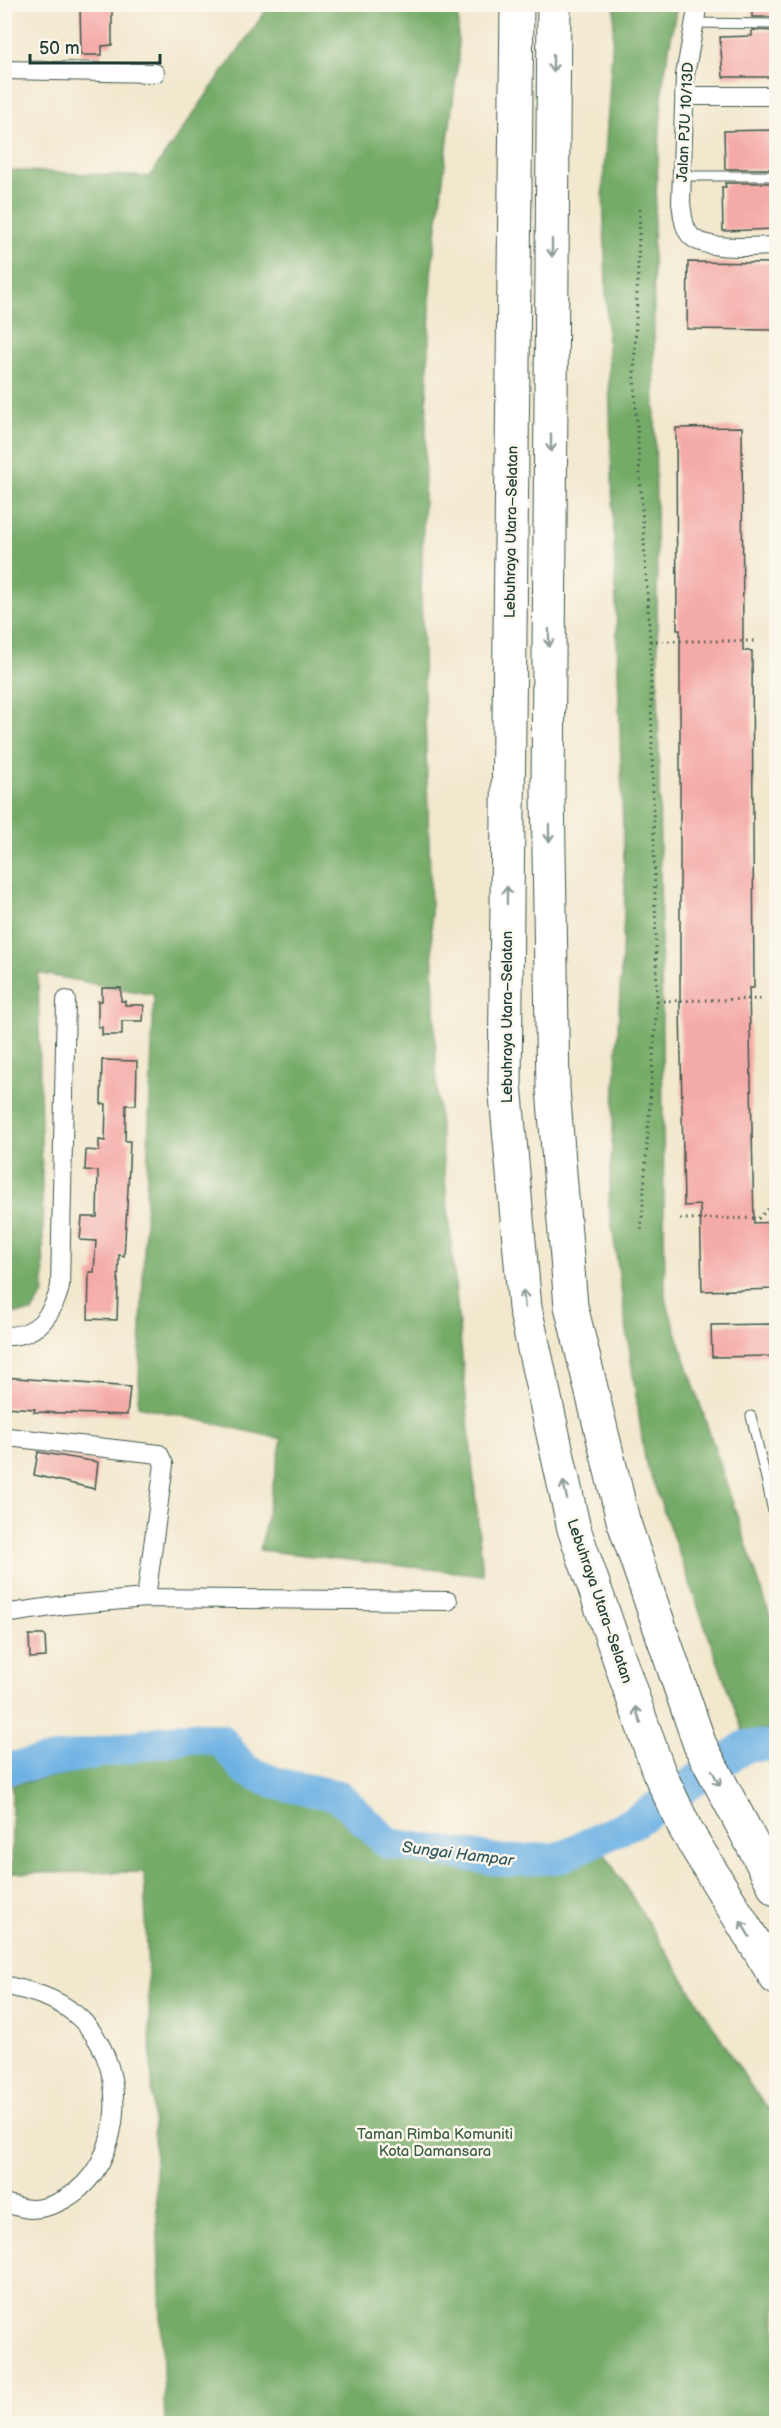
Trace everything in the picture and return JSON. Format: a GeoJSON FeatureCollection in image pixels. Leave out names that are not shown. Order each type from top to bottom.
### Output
{"type":"FeatureCollection","features":[{"type":"Feature","properties":{"kind":"highway","name":"Lebuhraya Utara–Selatan"},"geometry":{"type":"LineString","coordinates":[[517,4],[506,1096],[525,1308],[573,1529],[658,1770],[686,1830],[759,1954],[777,1978]]}},
{"type":"Feature","properties":{"kind":"highway"},"geometry":{"type":"LineString","coordinates":[[554,4],[549,828],[553,1089],[571,1306],[622,1520],[700,1745],[733,1811],[777,1889]]}},
{"type":"Feature","properties":{"kind":"street","name":"Jalan PJU 10/13D"},"geometry":{"type":"LineString","coordinates":[[698,4],[685,75],[682,176],[684,223],[693,238],[710,244],[777,246]]}},
{"type":"Feature","properties":{"kind":"street"},"geometry":{"type":"LineString","coordinates":[[4,70],[155,73]]}},
{"type":"Feature","properties":{"kind":"street"},"geometry":{"type":"LineString","coordinates":[[684,96],[777,96]]}},
{"type":"Feature","properties":{"kind":"street"},"geometry":{"type":"LineString","coordinates":[[4,1336],[19,1336],[40,1326],[54,1307],[60,1287],[66,1000]]}},
{"type":"Feature","properties":{"kind":"street"},"geometry":{"type":"LineString","coordinates":[[8,1437],[159,1454],[164,1464],[146,1598]]}},
{"type":"Feature","properties":{"kind":"street"},"geometry":{"type":"LineString","coordinates":[[4,1614],[65,1605],[146,1598],[448,1601]]}},
{"type":"Feature","properties":{"kind":"street"},"geometry":{"type":"LineString","coordinates":[[4,1985],[41,1993],[75,2013],[97,2036],[109,2067],[114,2095],[111,2139],[96,2172],[76,2193],[52,2207],[30,2210],[4,2203]]}},
{"type":"Feature","properties":{"kind":"lane"},"geometry":{"type":"LineString","coordinates":[[695,23],[777,24]]}},
{"type":"Feature","properties":{"kind":"lane"},"geometry":{"type":"LineString","coordinates":[[682,176],[777,176]]}},
{"type":"Feature","properties":{"kind":"lane"},"geometry":{"type":"LineString","coordinates":[[751,1416],[772,1483],[777,1526]]}},
{"type":"Feature","properties":{"kind":"path"},"geometry":{"type":"LineString","coordinates":[[640,209],[634,376],[650,641],[657,1001],[641,1232]]}},
{"type":"Feature","properties":{"kind":"path"},"geometry":{"type":"LineString","coordinates":[[650,641],[755,641]]}},
{"type":"Feature","properties":{"kind":"path"},"geometry":{"type":"LineString","coordinates":[[657,1001],[761,999]]}},
{"type":"Feature","properties":{"kind":"path"},"geometry":{"type":"LineString","coordinates":[[680,1219],[759,1218],[768,1209]]}},
{"type":"Feature","properties":{"kind":"green space"},"geometry":{"type":"Polygon","coordinates":[[[270,5],[458,5],[458,61],[431,274],[421,593],[437,1096],[483,1575],[260,1550],[282,1439],[138,1406],[154,995],[38,973],[44,1293],[32,1312],[5,1314],[4,170],[149,177],[270,5]]]}},
{"type":"Feature","properties":{"kind":"green space"},"geometry":{"type":"Polygon","coordinates":[[[615,5],[677,5],[663,81],[653,243],[665,1298],[776,1634],[776,1729],[743,1732],[645,1459],[609,1204],[625,894],[603,187],[615,5]]]}},
{"type":"Feature","properties":{"kind":"green space","name":"Taman Rimba Komuniti Kota Damansara"},"geometry":{"type":"Polygon","coordinates":[[[180,1751],[217,1752],[238,1777],[276,1796],[332,1807],[387,1853],[506,1870],[561,1868],[603,1851],[754,2091],[776,2117],[776,2423],[165,2423],[144,1872],[12,1873],[12,1785],[180,1751]]]}},
{"type":"Feature","properties":{"kind":"building"},"geometry":{"type":"Polygon","coordinates":[[[80,4],[112,4],[112,45],[102,46],[102,55],[81,55],[80,4]]]}},
{"type":"Feature","properties":{"kind":"building"},"geometry":{"type":"Polygon","coordinates":[[[752,4],[777,4],[777,17],[752,17],[752,4]]]}},
{"type":"Feature","properties":{"kind":"building"},"geometry":{"type":"Polygon","coordinates":[[[752,30],[777,31],[777,77],[723,77],[720,37],[752,36],[752,30]]]}},
{"type":"Feature","properties":{"kind":"building"},"geometry":{"type":"Polygon","coordinates":[[[777,130],[777,169],[725,169],[724,131],[777,130]]]}},
{"type":"Feature","properties":{"kind":"building"},"geometry":{"type":"Polygon","coordinates":[[[725,183],[777,183],[777,229],[723,231],[722,187],[726,187],[725,183]]]}},
{"type":"Feature","properties":{"kind":"building"},"geometry":{"type":"Polygon","coordinates":[[[688,262],[777,263],[777,330],[687,329],[688,262]]]}},
{"type":"Feature","properties":{"kind":"building"},"geometry":{"type":"Polygon","coordinates":[[[742,427],[743,651],[752,651],[754,988],[749,988],[754,1223],[777,1222],[777,1289],[702,1291],[700,1205],[684,1206],[680,1008],[680,630],[677,630],[676,428],[742,427]]]}},
{"type":"Feature","properties":{"kind":"building"},"geometry":{"type":"Polygon","coordinates":[[[102,988],[121,988],[121,1001],[125,1001],[125,1005],[144,1005],[143,1021],[122,1021],[122,1035],[102,1035],[102,1027],[98,1027],[98,1001],[102,1001],[102,988]]]}},
{"type":"Feature","properties":{"kind":"building"},"geometry":{"type":"Polygon","coordinates":[[[102,1060],[137,1061],[136,1105],[126,1105],[125,1141],[130,1141],[128,1189],[124,1256],[119,1255],[117,1320],[88,1319],[89,1272],[94,1272],[96,1241],[80,1240],[82,1217],[97,1217],[98,1171],[85,1170],[86,1150],[99,1151],[99,1140],[105,1141],[106,1104],[101,1104],[102,1060]]]}},
{"type":"Feature","properties":{"kind":"building"},"geometry":{"type":"Polygon","coordinates":[[[777,1324],[777,1356],[712,1357],[711,1325],[777,1324]]]}},
{"type":"Feature","properties":{"kind":"building"},"geometry":{"type":"Polygon","coordinates":[[[4,1377],[130,1387],[127,1415],[34,1412],[35,1409],[4,1407],[4,1377]]]}},
{"type":"Feature","properties":{"kind":"building"},"geometry":{"type":"Polygon","coordinates":[[[38,1452],[98,1462],[95,1489],[34,1475],[38,1452]]]}},
{"type":"Feature","properties":{"kind":"building"},"geometry":{"type":"Polygon","coordinates":[[[29,1635],[45,1635],[46,1657],[30,1658],[29,1635]]]}},
{"type":"Feature","properties":{"kind":"waterway","name":"Sungai Hampar"},"geometry":{"type":"LineString","coordinates":[[4,1769],[189,1737],[221,1740],[245,1770],[279,1784],[339,1796],[389,1844],[505,1861],[559,1858],[636,1821],[746,1746],[776,1746]]}}]}
